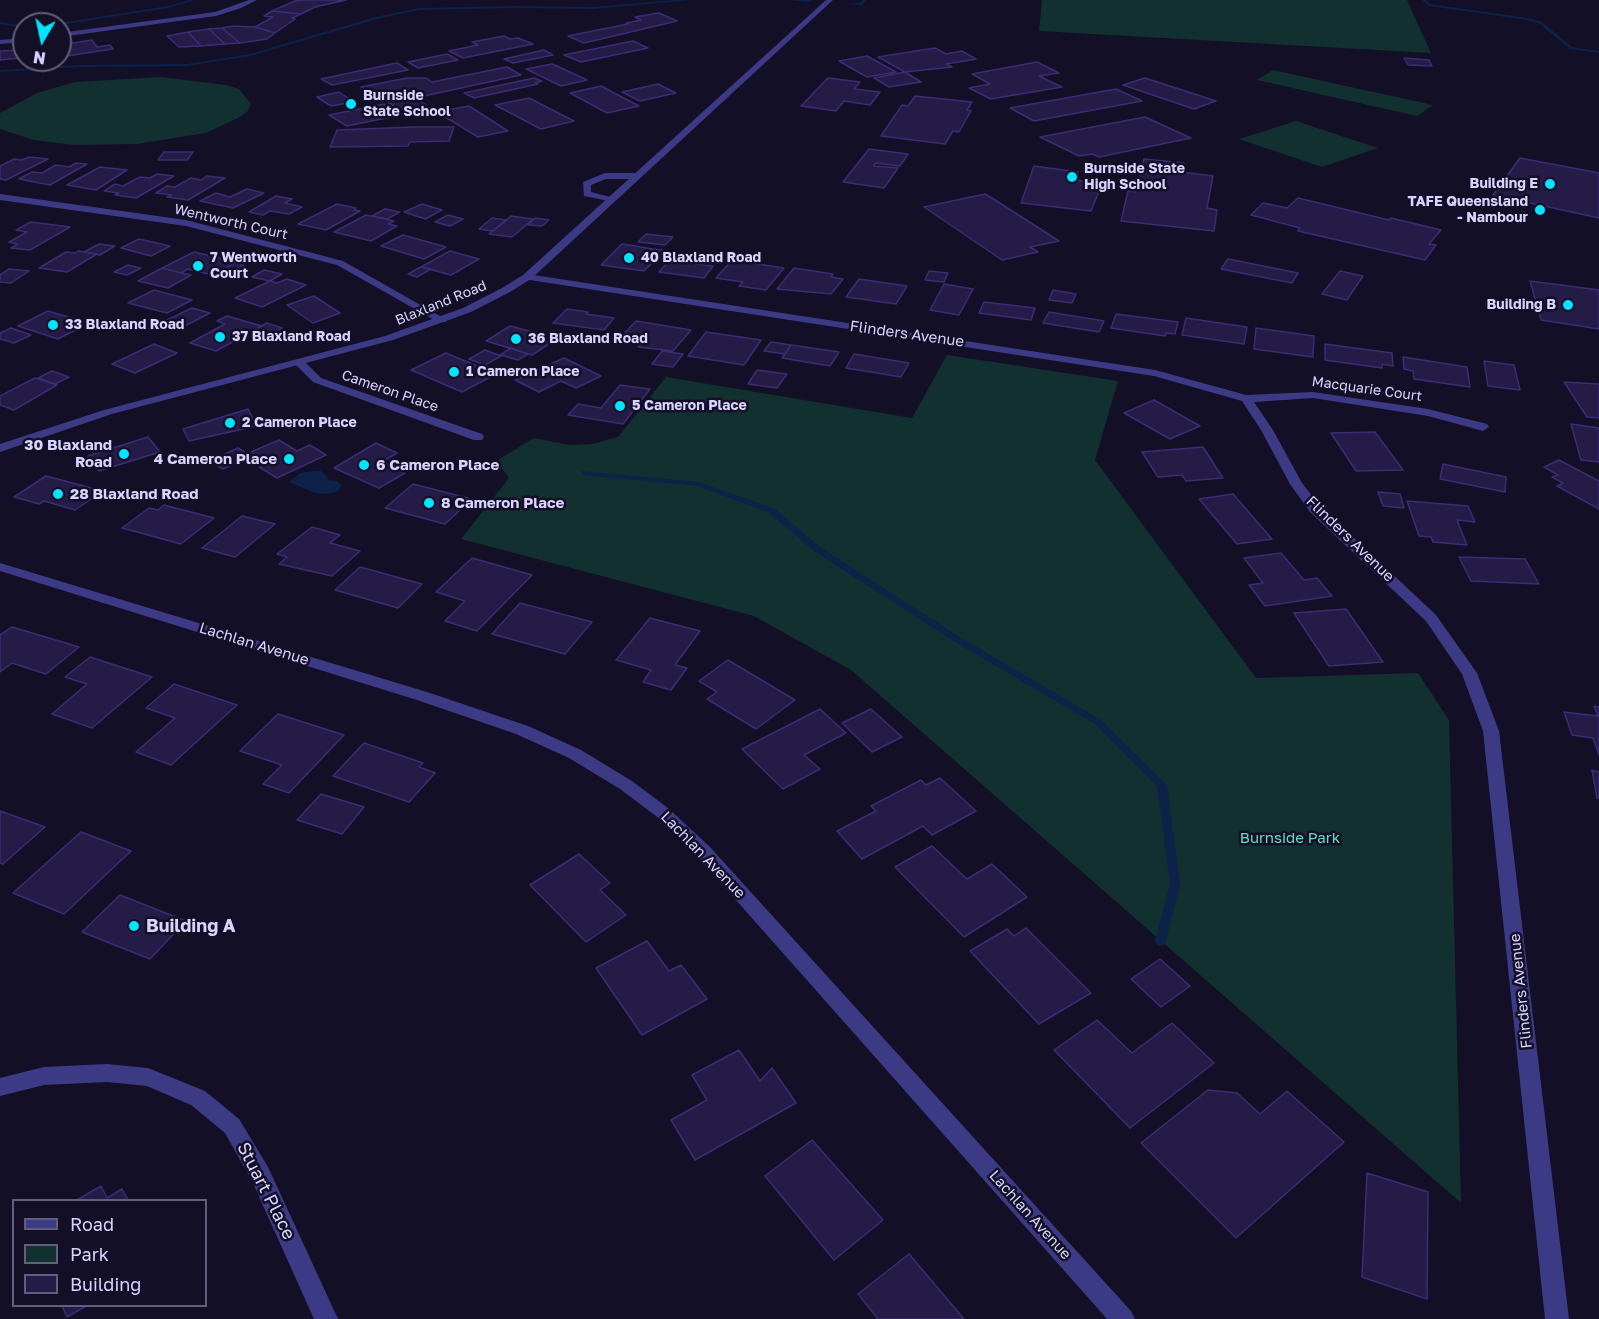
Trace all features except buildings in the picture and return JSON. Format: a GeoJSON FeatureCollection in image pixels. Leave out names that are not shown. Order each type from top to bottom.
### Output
{"type":"FeatureCollection","features":[{"type":"Feature","properties":{"kind":"street"},"geometry":{"type":"LineString","coordinates":[[72,34],[216,14],[254,0]]}},
{"type":"Feature","properties":{"kind":"street","name":"Blaxland Road"},"geometry":{"type":"LineString","coordinates":[[0,448],[108,412],[389,338],[442,320],[483,302],[527,277],[831,0]]}},
{"type":"Feature","properties":{"kind":"street"},"geometry":{"type":"LineString","coordinates":[[611,200],[587,194],[586,184],[605,176],[638,176]]}},
{"type":"Feature","properties":{"kind":"street","name":"Wentworth Court"},"geometry":{"type":"LineString","coordinates":[[0,197],[186,223],[279,246],[340,263],[442,320]]}},
{"type":"Feature","properties":{"kind":"street","name":"Flinders Avenue"},"geometry":{"type":"LineString","coordinates":[[527,277],[1134,369],[1201,384],[1246,399],[1267,430],[1296,484],[1315,508],[1431,618],[1469,673],[1491,731],[1557,1319]]}},
{"type":"Feature","properties":{"kind":"street","name":"Cameron Place"},"geometry":{"type":"LineString","coordinates":[[299,362],[317,380],[478,437]]}},
{"type":"Feature","properties":{"kind":"street","name":"Macquarie Court"},"geometry":{"type":"LineString","coordinates":[[1246,399],[1323,396],[1428,413],[1483,427]]}},
{"type":"Feature","properties":{"kind":"street","name":"Lachlan Avenue"},"geometry":{"type":"LineString","coordinates":[[0,567],[422,696],[522,730],[575,754],[626,785],[662,813],[703,851],[1123,1319]]}},
{"type":"Feature","properties":{"kind":"street","name":"Stuart Place"},"geometry":{"type":"LineString","coordinates":[[0,1086],[44,1076],[107,1073],[148,1077],[198,1098],[232,1126],[260,1174],[326,1319]]}},
{"type":"Feature","properties":{"kind":"green space"},"geometry":{"type":"Polygon","coordinates":[[[1042,0],[1407,0],[1431,53],[1039,31],[1042,0]]]}},
{"type":"Feature","properties":{"kind":"green space"},"geometry":{"type":"Polygon","coordinates":[[[1273,70],[1433,105],[1417,116],[1257,80],[1273,70]]]}},
{"type":"Feature","properties":{"kind":"green space"},"geometry":{"type":"Polygon","coordinates":[[[161,77],[226,85],[239,89],[251,104],[248,111],[238,118],[206,133],[137,144],[74,145],[34,140],[0,129],[0,113],[37,93],[75,82],[161,77]]]}},
{"type":"Feature","properties":{"kind":"green space"},"geometry":{"type":"Polygon","coordinates":[[[1296,121],[1378,148],[1322,167],[1239,139],[1296,121]]]}},
{"type":"Feature","properties":{"kind":"green space","name":"Burnside Park"},"geometry":{"type":"Polygon","coordinates":[[[947,355],[1118,381],[1095,460],[1256,678],[1418,673],[1449,720],[1461,1203],[851,670],[754,616],[461,539],[509,478],[496,461],[534,438],[569,445],[592,444],[618,437],[666,377],[912,418],[947,355]]]}},
{"type":"Feature","properties":{"kind":"water"},"geometry":{"type":"Polygon","coordinates":[[[321,471],[328,480],[337,481],[342,485],[337,492],[327,494],[315,493],[289,482],[300,473],[321,471]]]}},
{"type":"Feature","properties":{"kind":"waterway"},"geometry":{"type":"LineString","coordinates":[[72,22],[168,7],[193,0]]}},
{"type":"Feature","properties":{"kind":"waterway"},"geometry":{"type":"LineString","coordinates":[[0,71],[80,66],[187,65],[251,55],[376,18],[419,9],[593,8],[688,0]]}},
{"type":"Feature","properties":{"kind":"waterway"},"geometry":{"type":"LineString","coordinates":[[789,0],[810,1]]}},
{"type":"Feature","properties":{"kind":"waterway"},"geometry":{"type":"LineString","coordinates":[[850,4],[861,4],[865,0]]}},
{"type":"Feature","properties":{"kind":"waterway"},"geometry":{"type":"LineString","coordinates":[[1424,0],[1429,5],[1528,19],[1541,23],[1571,48],[1599,52]]}},
{"type":"Feature","properties":{"kind":"waterway"},"geometry":{"type":"LineString","coordinates":[[0,23],[12,25]]}},
{"type":"Feature","properties":{"kind":"waterway"},"geometry":{"type":"LineString","coordinates":[[584,473],[699,484],[772,511],[817,549],[955,638],[1098,722],[1162,785],[1175,884],[1161,941]]}},
{"type":"Feature","properties":{"kind":"place","name":"Burnside State School"},"geometry":{"type":"Point","coordinates":[351,104]}},
{"type":"Feature","properties":{"kind":"place","name":"Burnside State High School"},"geometry":{"type":"Point","coordinates":[1072,177]}},
{"type":"Feature","properties":{"kind":"place","name":"Building E"},"geometry":{"type":"Point","coordinates":[1550,184]}},
{"type":"Feature","properties":{"kind":"place","name":"TAFE Queensland - Nambour"},"geometry":{"type":"Point","coordinates":[1540,210]}},
{"type":"Feature","properties":{"kind":"place","name":"40 Blaxland Road"},"geometry":{"type":"Point","coordinates":[629,258]}},
{"type":"Feature","properties":{"kind":"place","name":"7 Wentworth Court"},"geometry":{"type":"Point","coordinates":[198,266]}},
{"type":"Feature","properties":{"kind":"place","name":"Building B"},"geometry":{"type":"Point","coordinates":[1568,305]}},
{"type":"Feature","properties":{"kind":"place","name":"33 Blaxland Road"},"geometry":{"type":"Point","coordinates":[53,325]}},
{"type":"Feature","properties":{"kind":"place","name":"37 Blaxland Road"},"geometry":{"type":"Point","coordinates":[220,337]}},
{"type":"Feature","properties":{"kind":"place","name":"36 Blaxland Road"},"geometry":{"type":"Point","coordinates":[516,339]}},
{"type":"Feature","properties":{"kind":"place","name":"1 Cameron Place"},"geometry":{"type":"Point","coordinates":[454,372]}},
{"type":"Feature","properties":{"kind":"place","name":"5 Cameron Place"},"geometry":{"type":"Point","coordinates":[620,406]}},
{"type":"Feature","properties":{"kind":"place","name":"2 Cameron Place"},"geometry":{"type":"Point","coordinates":[230,423]}},
{"type":"Feature","properties":{"kind":"place","name":"30 Blaxland Road"},"geometry":{"type":"Point","coordinates":[124,454]}},
{"type":"Feature","properties":{"kind":"place","name":"4 Cameron Place"},"geometry":{"type":"Point","coordinates":[289,459]}},
{"type":"Feature","properties":{"kind":"place","name":"6 Cameron Place"},"geometry":{"type":"Point","coordinates":[364,465]}},
{"type":"Feature","properties":{"kind":"place","name":"28 Blaxland Road"},"geometry":{"type":"Point","coordinates":[58,494]}},
{"type":"Feature","properties":{"kind":"place","name":"8 Cameron Place"},"geometry":{"type":"Point","coordinates":[429,503]}},
{"type":"Feature","properties":{"kind":"place","name":"Building A"},"geometry":{"type":"Point","coordinates":[134,926]}}]}
